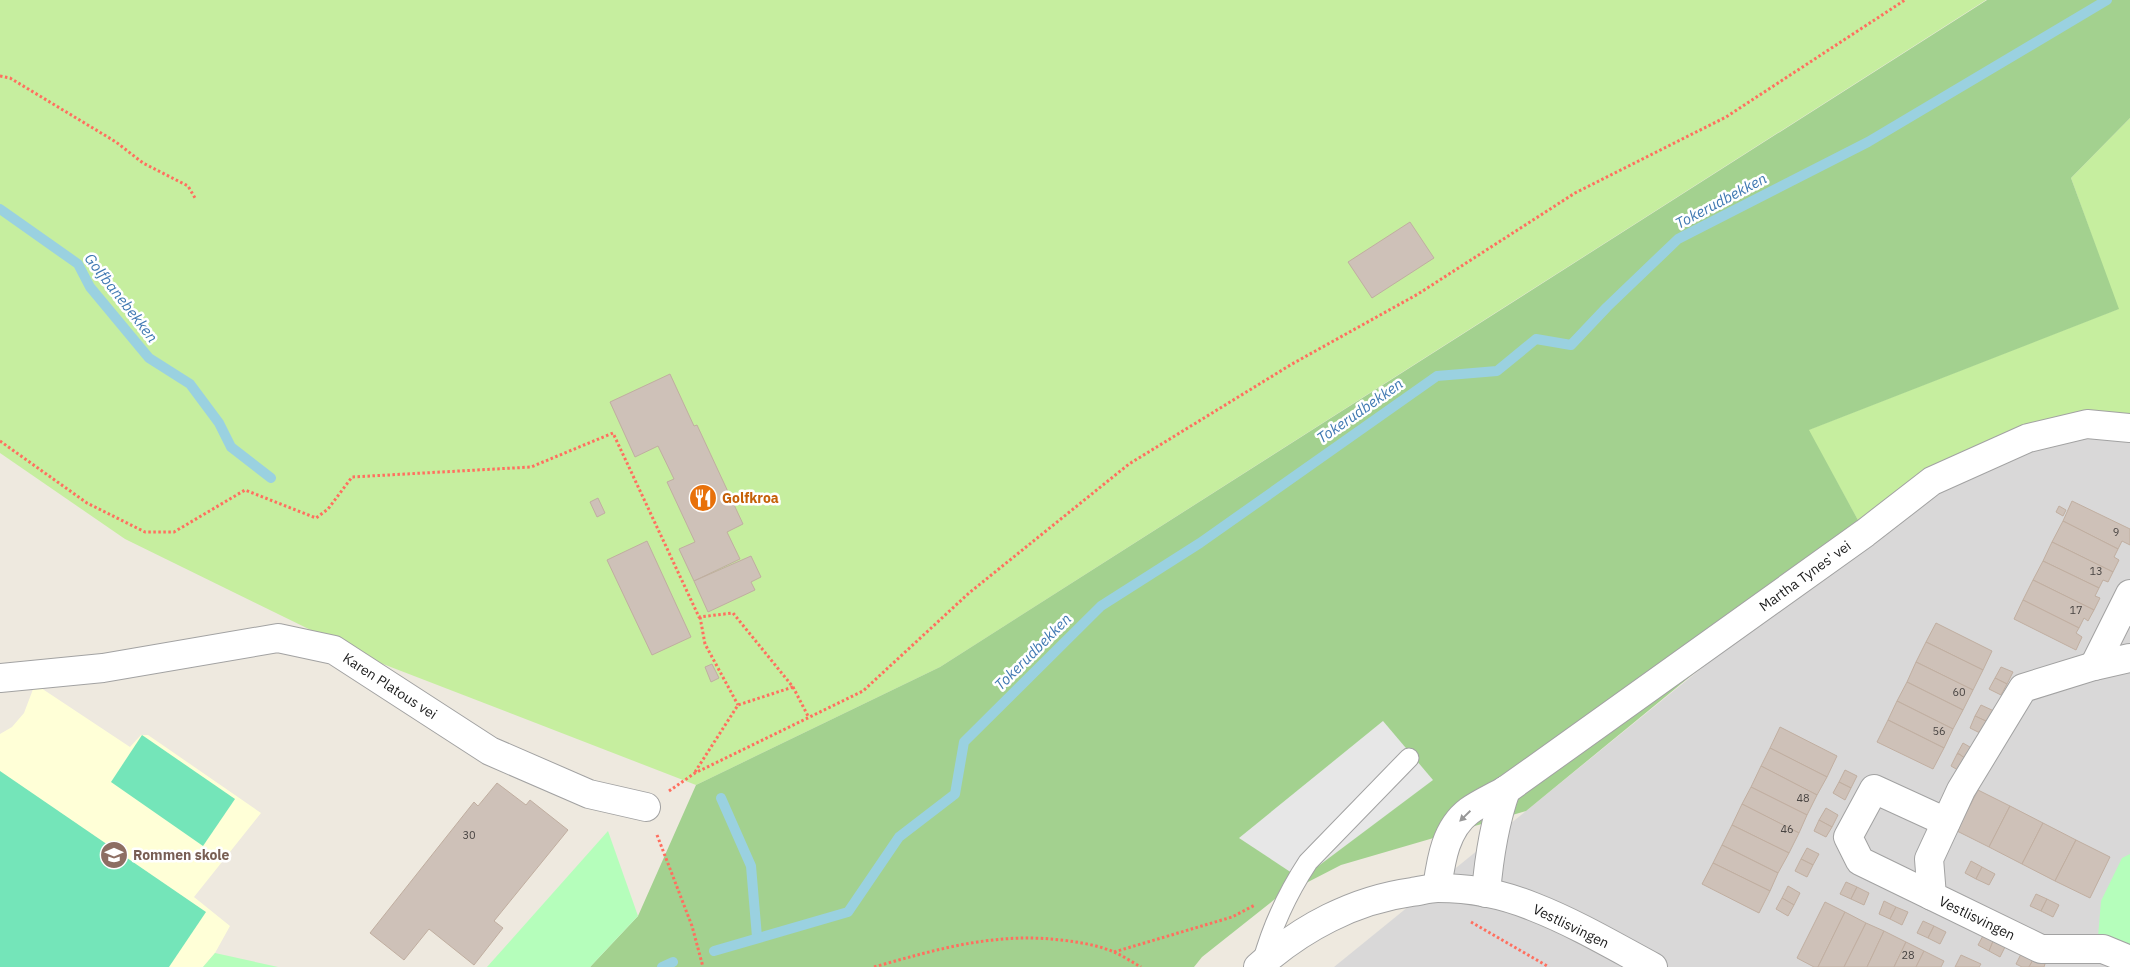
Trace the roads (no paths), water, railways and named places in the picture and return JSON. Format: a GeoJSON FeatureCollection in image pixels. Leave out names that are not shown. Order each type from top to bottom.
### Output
{"type":"FeatureCollection","features":[{"type":"Feature","properties":{"kind":"street","name":"Martha Tynes' vei"},"geometry":{"type":"LineString","coordinates":[[1438,888],[1447,841],[1468,811],[1506,790],[1865,533],[1932,481],[2028,438],[2086,424],[2130,428]]}},
{"type":"Feature","properties":{"kind":"street"},"geometry":{"type":"LineString","coordinates":[[2094,666],[2130,594]]}},
{"type":"Feature","properties":{"kind":"street","name":"Karen Platous vei"},"geometry":{"type":"LineString","coordinates":[[0,678],[103,668],[278,638],[334,650],[490,751],[589,794],[646,807]]}},
{"type":"Feature","properties":{"kind":"street"},"geometry":{"type":"LineString","coordinates":[[2094,666],[2130,658]]}},
{"type":"Feature","properties":{"kind":"street","name":"Vestlisvingen"},"geometry":{"type":"LineString","coordinates":[[2094,666],[2023,688],[1961,790],[1929,859],[1932,896],[2041,949],[2103,949],[2130,960]]}},
{"type":"Feature","properties":{"kind":"street"},"geometry":{"type":"LineString","coordinates":[[1932,896],[1860,861],[1848,837],[1874,789],[1946,822]]}},
{"type":"Feature","properties":{"kind":"street"},"geometry":{"type":"LineString","coordinates":[[1486,893],[1488,863],[1494,829],[1506,790]]}},
{"type":"Feature","properties":{"kind":"street","name":"Vestlisvingen"},"geometry":{"type":"LineString","coordinates":[[1260,965],[1304,932],[1338,913],[1370,900],[1438,888],[1486,893],[1534,907],[1653,967]]}},
{"type":"Feature","properties":{"kind":"lane"},"geometry":{"type":"LineString","coordinates":[[1260,965],[1280,910],[1294,882],[1308,862],[1409,758]]}},
{"type":"Feature","properties":{"kind":"waterway","name":"Tokerudbekken"},"geometry":{"type":"LineString","coordinates":[[714,951],[848,912],[899,837],[955,794],[964,742],[1101,606],[1200,543],[1437,376],[1497,371],[1536,339],[1571,345],[1607,307],[1678,239],[1868,142],[2107,0]]}},
{"type":"Feature","properties":{"kind":"waterway","name":"Golfbanebekken"},"geometry":{"type":"LineString","coordinates":[[0,209],[78,264],[90,287],[149,358],[190,384],[219,423],[231,447],[271,478]]}},
{"type":"Feature","properties":{"kind":"waterway"},"geometry":{"type":"LineString","coordinates":[[721,798],[751,866],[757,937]]}},
{"type":"Feature","properties":{"kind":"waterway","name":"Tokerudbekken"},"geometry":{"type":"LineString","coordinates":[[662,967],[673,962]]}},
{"type":"Feature","properties":{"kind":"place","name":"Golfkroa"},"geometry":{"type":"Point","coordinates":[703,498]}},
{"type":"Feature","properties":{"kind":"place","name":"Rommen skole"},"geometry":{"type":"Point","coordinates":[114,855]}}]}
